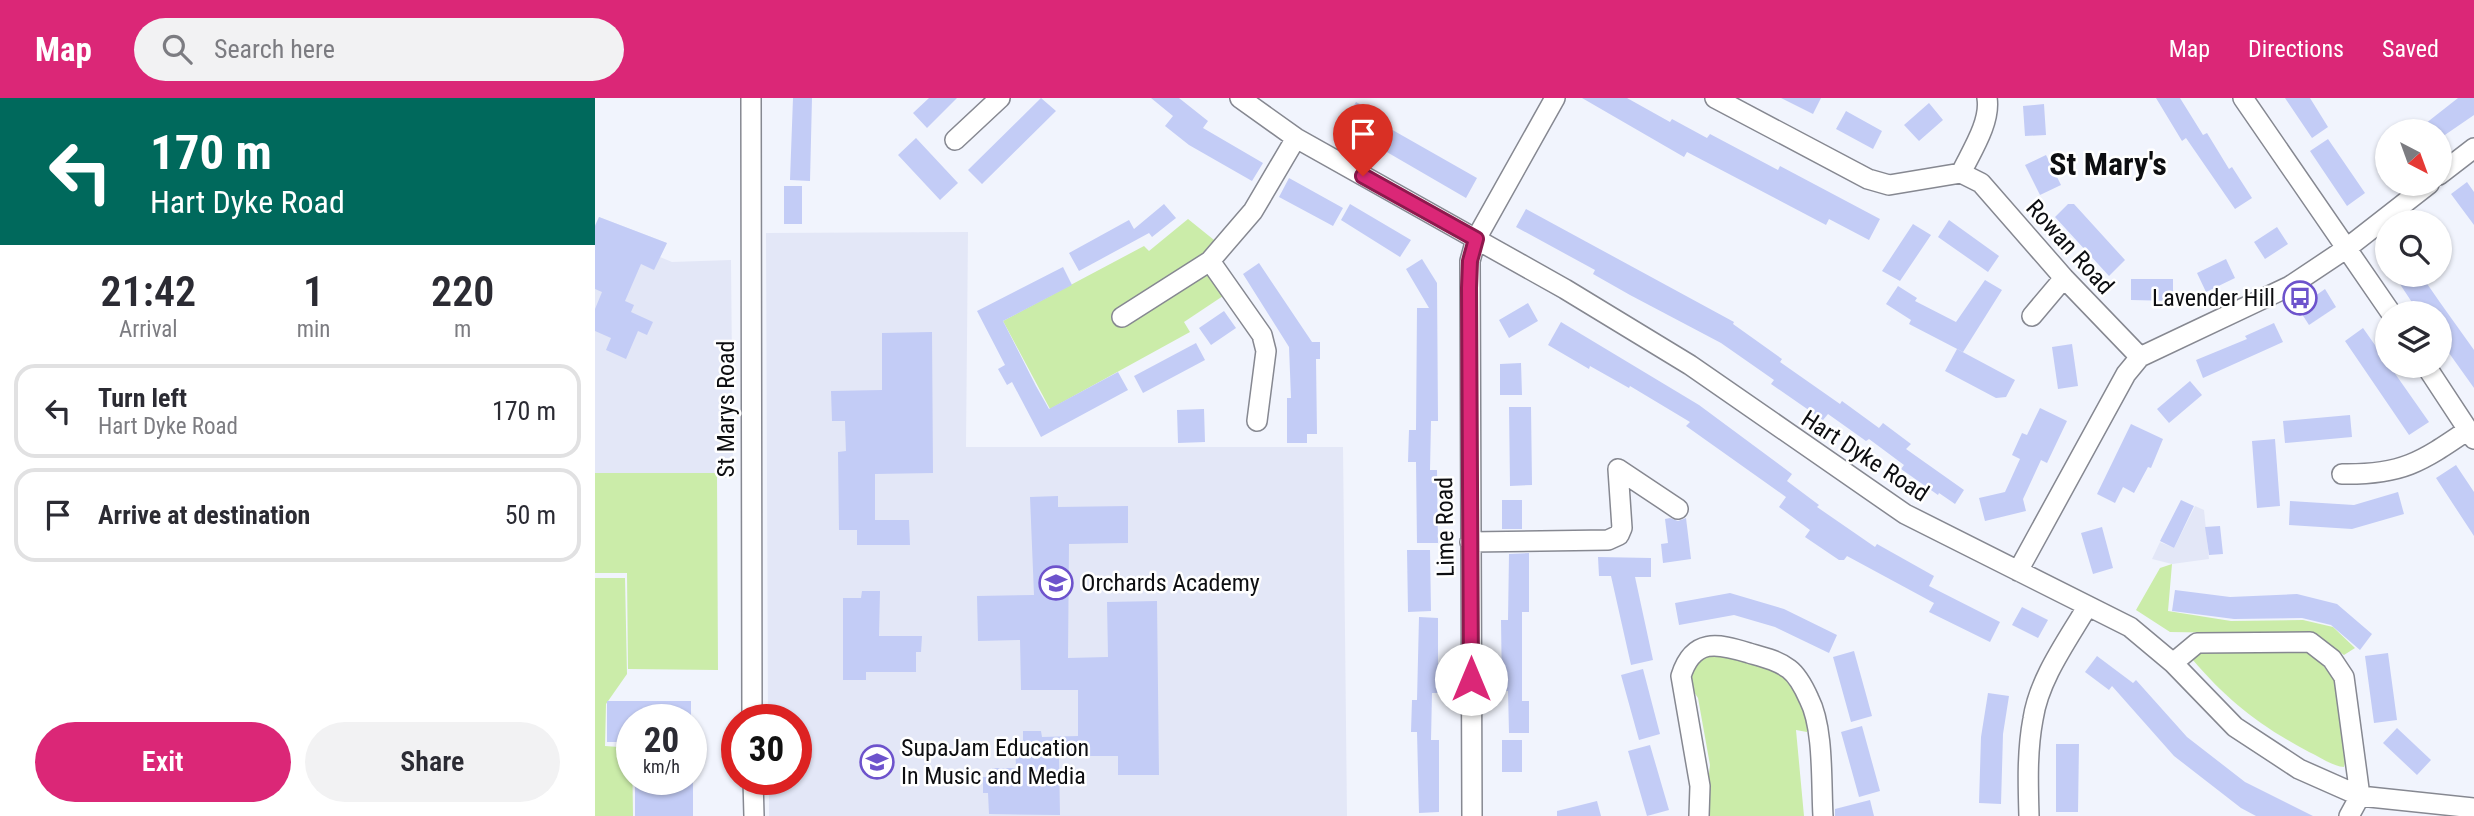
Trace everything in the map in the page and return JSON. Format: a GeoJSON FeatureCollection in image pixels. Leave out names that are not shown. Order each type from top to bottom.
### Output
{"type":"FeatureCollection","features":[{"type":"Feature","properties":{"kind":"street","name":"St Marys Road"},"geometry":{"type":"LineString","coordinates":[[751,98],[752,704]]}},
{"type":"Feature","properties":{"kind":"street"},"geometry":{"type":"LineString","coordinates":[[955,140],[1000,98]]}},
{"type":"Feature","properties":{"kind":"street","name":"Hart Dyke Road"},"geometry":{"type":"LineString","coordinates":[[1240,98],[1296,138],[1476,239],[1690,365],[1905,514],[2130,627],[2173,663],[2210,704],[2243,732],[2299,769],[2360,796],[2474,808]]}},
{"type":"Feature","properties":{"kind":"street","name":"Lime Road"},"geometry":{"type":"LineString","coordinates":[[1472,816],[1470,261],[1476,239],[1555,98]]}},
{"type":"Feature","properties":{"kind":"street"},"geometry":{"type":"LineString","coordinates":[[1715,98],[1868,179],[1889,185],[1961,173],[1977,140],[1988,106],[1987,98]]}},
{"type":"Feature","properties":{"kind":"street"},"geometry":{"type":"LineString","coordinates":[[2243,98],[2383,301]]}},
{"type":"Feature","properties":{"kind":"street"},"geometry":{"type":"LineString","coordinates":[[1122,317],[1210,261],[1253,211],[1296,138]]}},
{"type":"Feature","properties":{"kind":"street"},"geometry":{"type":"LineString","coordinates":[[2452,167],[2471,156]]}},
{"type":"Feature","properties":{"kind":"street","name":"Rowan Road"},"geometry":{"type":"LineString","coordinates":[[1961,173],[1981,183],[2064,278],[2140,357]]}},
{"type":"Feature","properties":{"kind":"street"},"geometry":{"type":"LineString","coordinates":[[2018,571],[2126,374],[2140,357],[2290,286],[2347,248],[2414,196]]}},
{"type":"Feature","properties":{"kind":"street"},"geometry":{"type":"LineString","coordinates":[[1210,261],[1262,335],[1266,351],[1257,421]]}},
{"type":"Feature","properties":{"kind":"street"},"geometry":{"type":"LineString","coordinates":[[2032,316],[2064,278]]}},
{"type":"Feature","properties":{"kind":"street"},"geometry":{"type":"LineString","coordinates":[[2342,474],[2365,475],[2415,465],[2471,434],[2434,378]]}},
{"type":"Feature","properties":{"kind":"street"},"geometry":{"type":"LineString","coordinates":[[1470,542],[1608,540],[1619,536],[1622,528],[1618,469],[1678,509]]}},
{"type":"Feature","properties":{"kind":"street"},"geometry":{"type":"LineString","coordinates":[[2029,816],[2028,767],[2033,716],[2061,650],[2087,607]]}},
{"type":"Feature","properties":{"kind":"street"},"geometry":{"type":"LineString","coordinates":[[2173,663],[2197,643],[2310,642],[2332,659],[2344,677],[2360,796],[2349,816]]}},
{"type":"Feature","properties":{"kind":"street"},"geometry":{"type":"LineString","coordinates":[[1699,816],[1700,786],[1681,676],[1685,663],[1697,650],[1714,644],[1776,661],[1791,670],[1810,701],[1816,719],[1823,816]]}},
{"type":"Feature","properties":{"kind":"street"},"geometry":{"type":"LineString","coordinates":[[753,795],[754,816]]}},
{"type":"Feature","properties":{"kind":"shaded area"},"geometry":{"type":"Polygon","coordinates":[[[599,217],[667,243],[660,257],[672,262],[731,260],[733,478],[595,478],[595,225],[599,217]]]}},
{"type":"Feature","properties":{"kind":"shaded area","name":"Orchards Academy"},"geometry":{"type":"Polygon","coordinates":[[[968,232],[966,447],[1343,447],[1347,816],[769,816],[769,795],[812,795],[812,704],[768,704],[766,233],[968,232]]]}},
{"type":"Feature","properties":{"kind":"shaded area"},"geometry":{"type":"Polygon","coordinates":[[[2195,506],[2204,510],[2209,559],[2172,564],[2152,559],[2160,542],[2174,548],[2195,506]]]}},
{"type":"Feature","properties":{"kind":"green space"},"geometry":{"type":"Polygon","coordinates":[[[1188,219],[1219,244],[1226,294],[1184,322],[1190,332],[1050,409],[1003,321],[1144,246],[1149,251],[1188,219]]]}},
{"type":"Feature","properties":{"kind":"green space"},"geometry":{"type":"Polygon","coordinates":[[[595,473],[717,473],[718,670],[628,669],[627,573],[595,573],[595,473]]]}},
{"type":"Feature","properties":{"kind":"green space"},"geometry":{"type":"Polygon","coordinates":[[[2172,564],[2168,611],[2231,621],[2303,620],[2333,627],[2355,648],[2344,655],[2314,634],[2170,632],[2136,610],[2160,568],[2172,564]]]}},
{"type":"Feature","properties":{"kind":"green space"},"geometry":{"type":"Polygon","coordinates":[[[595,578],[625,578],[627,674],[606,704],[605,746],[616,747],[616,795],[633,795],[633,816],[595,816],[595,578]]]}},
{"type":"Feature","properties":{"kind":"green space"},"geometry":{"type":"Polygon","coordinates":[[[1713,651],[1765,665],[1779,672],[1800,694],[1807,732],[1796,730],[1804,816],[1704,816],[1710,765],[1698,698],[1690,686],[1692,665],[1713,651]]]}},
{"type":"Feature","properties":{"kind":"green space"},"geometry":{"type":"Polygon","coordinates":[[[2200,651],[2306,652],[2318,659],[2337,683],[2346,756],[2344,767],[2291,742],[2246,712],[2192,659],[2200,651]]]}},
{"type":"Feature","properties":{"kind":"building"},"geometry":{"type":"Polygon","coordinates":[[[793,98],[812,98],[810,181],[790,180],[793,98]]]}},
{"type":"Feature","properties":{"kind":"building"},"geometry":{"type":"Polygon","coordinates":[[[929,98],[957,98],[927,128],[913,113],[929,98]]]}},
{"type":"Feature","properties":{"kind":"building"},"geometry":{"type":"Polygon","coordinates":[[[1041,98],[1056,111],[982,184],[968,170],[1041,98]]]}},
{"type":"Feature","properties":{"kind":"building"},"geometry":{"type":"Polygon","coordinates":[[[1151,98],[1179,98],[1208,121],[1203,128],[1263,163],[1252,181],[1189,145],[1165,126],[1173,116],[1151,98]]]}},
{"type":"Feature","properties":{"kind":"building"},"geometry":{"type":"Polygon","coordinates":[[[1582,98],[1627,98],[1670,122],[1672,119],[1707,138],[1710,134],[1778,170],[1780,166],[1880,219],[1869,240],[1829,219],[1826,225],[1687,152],[1684,157],[1582,98]]]}},
{"type":"Feature","properties":{"kind":"building"},"geometry":{"type":"Polygon","coordinates":[[[1781,98],[1821,98],[1813,114],[1781,98]]]}},
{"type":"Feature","properties":{"kind":"building"},"geometry":{"type":"Polygon","coordinates":[[[2156,98],[2180,98],[2203,135],[2207,133],[2229,169],[2232,167],[2252,198],[2235,209],[2186,138],[2182,141],[2156,98]]]}},
{"type":"Feature","properties":{"kind":"building"},"geometry":{"type":"Polygon","coordinates":[[[2285,98],[2310,98],[2328,127],[2312,138],[2285,98]]]}},
{"type":"Feature","properties":{"kind":"building"},"geometry":{"type":"Polygon","coordinates":[[[2458,98],[2474,98],[2474,115],[2452,130],[2452,119],[2431,119],[2458,98]]]}},
{"type":"Feature","properties":{"kind":"building"},"geometry":{"type":"Polygon","coordinates":[[[1356,102],[1386,118],[1382,124],[1477,178],[1466,198],[1373,144],[1377,138],[1345,121],[1356,102]]]}},
{"type":"Feature","properties":{"kind":"building"},"geometry":{"type":"Polygon","coordinates":[[[1929,103],[1943,120],[1919,141],[1904,125],[1929,103]]]}},
{"type":"Feature","properties":{"kind":"building"},"geometry":{"type":"Polygon","coordinates":[[[2044,104],[2046,135],[2025,136],[2023,106],[2044,104]]]}},
{"type":"Feature","properties":{"kind":"building"},"geometry":{"type":"Polygon","coordinates":[[[1846,111],[1882,131],[1873,149],[1836,129],[1846,111]]]}},
{"type":"Feature","properties":{"kind":"building"},"geometry":{"type":"Polygon","coordinates":[[[916,138],[958,183],[940,200],[898,155],[916,138]]]}},
{"type":"Feature","properties":{"kind":"building"},"geometry":{"type":"Polygon","coordinates":[[[2328,139],[2365,193],[2347,206],[2310,151],[2328,139]]]}},
{"type":"Feature","properties":{"kind":"building"},"geometry":{"type":"Polygon","coordinates":[[[2046,155],[2061,185],[2040,195],[2025,165],[2046,155]]]}},
{"type":"Feature","properties":{"kind":"building"},"geometry":{"type":"Polygon","coordinates":[[[1289,178],[1343,208],[1333,226],[1279,197],[1289,178]]]}},
{"type":"Feature","properties":{"kind":"building"},"geometry":{"type":"Polygon","coordinates":[[[2467,182],[2474,192],[2474,225],[2452,195],[2467,182]]]}},
{"type":"Feature","properties":{"kind":"building"},"geometry":{"type":"Polygon","coordinates":[[[784,186],[802,186],[802,224],[784,224],[784,186]]]}},
{"type":"Feature","properties":{"kind":"building"},"geometry":{"type":"Polygon","coordinates":[[[1164,204],[1176,218],[1152,237],[1149,233],[1079,271],[1069,253],[1129,220],[1134,229],[1164,204]]]}},
{"type":"Feature","properties":{"kind":"building"},"geometry":{"type":"Polygon","coordinates":[[[1350,204],[1411,240],[1400,257],[1341,220],[1350,204]]]}},
{"type":"Feature","properties":{"kind":"building"},"geometry":{"type":"Polygon","coordinates":[[[2068,204],[2074,204],[2125,260],[2109,276],[2055,217],[2068,204]]]}},
{"type":"Feature","properties":{"kind":"building"},"geometry":{"type":"Polygon","coordinates":[[[1526,209],[1734,322],[1733,324],[1782,359],[1780,362],[1840,404],[1842,401],[1879,428],[1883,423],[1911,444],[1906,449],[1964,490],[1955,504],[1901,469],[1904,465],[1869,439],[1866,441],[1828,414],[1823,420],[1771,384],[1774,380],[1721,343],[1630,295],[1593,274],[1595,270],[1516,227],[1526,209]]]}},
{"type":"Feature","properties":{"kind":"building"},"geometry":{"type":"Polygon","coordinates":[[[599,217],[667,243],[654,270],[641,264],[625,301],[634,305],[631,312],[653,322],[647,335],[638,331],[626,359],[606,350],[611,338],[595,331],[595,309],[602,292],[595,289],[595,226],[599,217]]]}},
{"type":"Feature","properties":{"kind":"building"},"geometry":{"type":"Polygon","coordinates":[[[1949,220],[1999,256],[1988,272],[1938,237],[1949,220]]]}},
{"type":"Feature","properties":{"kind":"building"},"geometry":{"type":"Polygon","coordinates":[[[1913,224],[1931,235],[1900,281],[1882,271],[1913,224]]]}},
{"type":"Feature","properties":{"kind":"building"},"geometry":{"type":"Polygon","coordinates":[[[2277,227],[2288,244],[2265,259],[2254,242],[2277,227]]]}},
{"type":"Feature","properties":{"kind":"building"},"geometry":{"type":"Polygon","coordinates":[[[1422,259],[1437,283],[1438,421],[1431,421],[1430,470],[1437,470],[1438,543],[1417,543],[1416,462],[1408,462],[1409,430],[1416,430],[1417,308],[1429,308],[1406,269],[1422,259]]]}},
{"type":"Feature","properties":{"kind":"building"},"geometry":{"type":"Polygon","coordinates":[[[2226,259],[2235,278],[2206,292],[2197,273],[2226,259]]]}},
{"type":"Feature","properties":{"kind":"building"},"geometry":{"type":"Polygon","coordinates":[[[1259,263],[1312,342],[1320,342],[1320,359],[1316,359],[1317,434],[1307,434],[1307,443],[1287,443],[1287,398],[1291,398],[1289,347],[1243,274],[1259,263]]]}},
{"type":"Feature","properties":{"kind":"building"},"geometry":{"type":"Polygon","coordinates":[[[1063,267],[1072,285],[1003,321],[1036,386],[1049,409],[1118,372],[1128,390],[1041,437],[1012,382],[1007,385],[998,369],[1005,365],[977,311],[1063,267]]]}},
{"type":"Feature","properties":{"kind":"building"},"geometry":{"type":"Polygon","coordinates":[[[2131,279],[2173,279],[2173,301],[2131,300],[2131,279]]]}},
{"type":"Feature","properties":{"kind":"building"},"geometry":{"type":"Polygon","coordinates":[[[1985,280],[2002,290],[1963,352],[1909,324],[1911,320],[1886,304],[1898,286],[1917,298],[1915,301],[1956,322],[1985,280]]]}},
{"type":"Feature","properties":{"kind":"building"},"geometry":{"type":"Polygon","coordinates":[[[2402,287],[2429,287],[2439,301],[2411,301],[2402,287]]]}},
{"type":"Feature","properties":{"kind":"building"},"geometry":{"type":"Polygon","coordinates":[[[2325,289],[2336,307],[2309,325],[2298,308],[2325,289]]]}},
{"type":"Feature","properties":{"kind":"building"},"geometry":{"type":"Polygon","coordinates":[[[1528,303],[1538,321],[1509,338],[1499,320],[1528,303]]]}},
{"type":"Feature","properties":{"kind":"building"},"geometry":{"type":"Polygon","coordinates":[[[1224,311],[1236,328],[1211,345],[1199,328],[1224,311]]]}},
{"type":"Feature","properties":{"kind":"building"},"geometry":{"type":"Polygon","coordinates":[[[2452,319],[2474,350],[2474,388],[2452,357],[2452,319]]]}},
{"type":"Feature","properties":{"kind":"building"},"geometry":{"type":"Polygon","coordinates":[[[1561,322],[1699,405],[1792,474],[1787,481],[1819,505],[1817,507],[1875,547],[1877,544],[1934,576],[1929,586],[2000,622],[1990,642],[1929,612],[1934,603],[1847,556],[1844,560],[1839,560],[1805,537],[1810,530],[1779,507],[1786,497],[1686,426],[1690,422],[1630,386],[1629,388],[1590,366],[1589,369],[1548,345],[1561,322]]]}},
{"type":"Feature","properties":{"kind":"building"},"geometry":{"type":"Polygon","coordinates":[[[2274,323],[2283,342],[2203,378],[2196,360],[2247,339],[2245,336],[2274,323]]]}},
{"type":"Feature","properties":{"kind":"building"},"geometry":{"type":"Polygon","coordinates":[[[2363,328],[2375,345],[2375,378],[2398,378],[2429,422],[2409,435],[2345,341],[2363,328]]]}},
{"type":"Feature","properties":{"kind":"building"},"geometry":{"type":"Polygon","coordinates":[[[932,332],[933,473],[875,474],[875,520],[909,520],[910,545],[857,545],[857,530],[839,530],[838,452],[846,451],[845,421],[832,421],[831,391],[882,390],[882,333],[932,332]]]}},
{"type":"Feature","properties":{"kind":"building"},"geometry":{"type":"Polygon","coordinates":[[[1196,343],[1205,360],[1143,393],[1134,376],[1196,343]]]}},
{"type":"Feature","properties":{"kind":"building"},"geometry":{"type":"Polygon","coordinates":[[[2072,344],[2078,386],[2058,389],[2052,347],[2072,344]]]}},
{"type":"Feature","properties":{"kind":"building"},"geometry":{"type":"Polygon","coordinates":[[[1957,349],[2015,380],[2006,397],[1996,398],[1945,371],[1957,349]]]}},
{"type":"Feature","properties":{"kind":"building"},"geometry":{"type":"Polygon","coordinates":[[[1521,363],[1522,395],[1500,395],[1500,364],[1521,363]]]}},
{"type":"Feature","properties":{"kind":"building"},"geometry":{"type":"Polygon","coordinates":[[[2190,381],[2202,395],[2169,423],[2157,409],[2190,381]]]}},
{"type":"Feature","properties":{"kind":"building"},"geometry":{"type":"Polygon","coordinates":[[[1509,407],[1531,407],[1532,485],[1510,486],[1509,407]]]}},
{"type":"Feature","properties":{"kind":"building"},"geometry":{"type":"Polygon","coordinates":[[[2040,408],[2067,421],[2047,463],[2041,460],[2023,499],[2026,511],[1985,521],[1979,498],[2005,492],[2020,459],[2012,455],[2022,433],[2027,435],[2040,408]]]}},
{"type":"Feature","properties":{"kind":"building"},"geometry":{"type":"Polygon","coordinates":[[[1204,409],[1205,442],[1178,443],[1177,410],[1204,409]]]}},
{"type":"Feature","properties":{"kind":"building"},"geometry":{"type":"Polygon","coordinates":[[[2350,415],[2352,437],[2285,443],[2283,421],[2350,415]]]}},
{"type":"Feature","properties":{"kind":"building"},"geometry":{"type":"Polygon","coordinates":[[[2131,424],[2163,439],[2151,468],[2148,467],[2134,493],[2123,487],[2115,503],[2097,494],[2131,424]]]}},
{"type":"Feature","properties":{"kind":"building"},"geometry":{"type":"Polygon","coordinates":[[[2275,439],[2280,506],[2257,508],[2252,441],[2275,439]]]}},
{"type":"Feature","properties":{"kind":"building"},"geometry":{"type":"Polygon","coordinates":[[[2456,465],[2474,492],[2474,536],[2436,478],[2456,465]]]}},
{"type":"Feature","properties":{"kind":"building"},"geometry":{"type":"Polygon","coordinates":[[[2398,492],[2404,514],[2352,529],[2289,525],[2290,501],[2354,505],[2398,492]]]}},
{"type":"Feature","properties":{"kind":"building"},"geometry":{"type":"Polygon","coordinates":[[[1058,496],[1058,507],[1128,506],[1128,543],[1069,544],[1068,658],[1108,657],[1107,602],[1157,601],[1159,775],[1118,775],[1118,756],[1059,756],[1060,815],[989,814],[988,793],[983,793],[983,777],[992,777],[992,768],[1016,768],[1015,740],[1023,740],[1023,731],[1041,731],[1042,737],[1078,736],[1078,690],[1021,690],[1020,640],[978,641],[977,596],[1034,595],[1030,497],[1058,496]]]}},
{"type":"Feature","properties":{"kind":"building"},"geometry":{"type":"Polygon","coordinates":[[[1502,500],[1522,500],[1522,529],[1502,529],[1502,500]]]}},
{"type":"Feature","properties":{"kind":"building"},"geometry":{"type":"Polygon","coordinates":[[[2181,500],[2194,506],[2174,548],[2160,541],[2181,500]]]}},
{"type":"Feature","properties":{"kind":"building"},"geometry":{"type":"Polygon","coordinates":[[[1686,518],[1691,559],[1663,563],[1661,544],[1668,543],[1665,519],[1678,521],[1686,518]]]}},
{"type":"Feature","properties":{"kind":"building"},"geometry":{"type":"Polygon","coordinates":[[[2220,526],[2223,554],[2209,555],[2205,527],[2220,526]]]}},
{"type":"Feature","properties":{"kind":"building"},"geometry":{"type":"Polygon","coordinates":[[[2102,527],[2113,568],[2093,574],[2081,533],[2102,527]]]}},
{"type":"Feature","properties":{"kind":"building"},"geometry":{"type":"Polygon","coordinates":[[[1407,550],[1430,550],[1431,611],[1408,612],[1407,550]]]}},
{"type":"Feature","properties":{"kind":"building"},"geometry":{"type":"Polygon","coordinates":[[[1529,553],[1529,612],[1522,612],[1522,701],[1529,701],[1529,733],[1509,733],[1508,691],[1502,691],[1501,620],[1508,620],[1509,554],[1529,553]]]}},
{"type":"Feature","properties":{"kind":"building"},"geometry":{"type":"Polygon","coordinates":[[[1598,557],[1651,558],[1651,577],[1635,577],[1653,660],[1631,665],[1611,576],[1599,576],[1598,557]]]}},
{"type":"Feature","properties":{"kind":"building"},"geometry":{"type":"Polygon","coordinates":[[[2175,590],[2230,597],[2297,594],[2337,604],[2372,634],[2360,650],[2331,625],[2302,618],[2234,619],[2172,611],[2175,590]]]}},
{"type":"Feature","properties":{"kind":"building"},"geometry":{"type":"Polygon","coordinates":[[[862,591],[880,591],[879,636],[922,636],[921,652],[916,652],[916,672],[866,672],[866,680],[843,680],[843,598],[861,598],[862,591]]]}},
{"type":"Feature","properties":{"kind":"building"},"geometry":{"type":"Polygon","coordinates":[[[1730,593],[1784,609],[1837,635],[1829,653],[1775,627],[1734,615],[1679,625],[1675,603],[1730,593]]]}},
{"type":"Feature","properties":{"kind":"building"},"geometry":{"type":"Polygon","coordinates":[[[2022,607],[2048,620],[2038,638],[2012,625],[2022,607]]]}},
{"type":"Feature","properties":{"kind":"building"},"geometry":{"type":"Polygon","coordinates":[[[1419,617],[1438,618],[1438,693],[1432,693],[1431,740],[1439,740],[1439,812],[1419,813],[1417,732],[1411,732],[1412,700],[1417,700],[1419,617]]]}},
{"type":"Feature","properties":{"kind":"building"},"geometry":{"type":"Polygon","coordinates":[[[1854,651],[1872,716],[1851,722],[1833,657],[1854,651]]]}},
{"type":"Feature","properties":{"kind":"building"},"geometry":{"type":"Polygon","coordinates":[[[2388,653],[2397,720],[2374,723],[2365,656],[2388,653]]]}},
{"type":"Feature","properties":{"kind":"building"},"geometry":{"type":"Polygon","coordinates":[[[2097,656],[2133,683],[2136,680],[2187,737],[2245,782],[2313,816],[2256,816],[2241,808],[2174,756],[2112,686],[2109,690],[2085,672],[2097,656]]]}},
{"type":"Feature","properties":{"kind":"building"},"geometry":{"type":"Polygon","coordinates":[[[1643,669],[1660,734],[1639,740],[1621,675],[1643,669]]]}},
{"type":"Feature","properties":{"kind":"building"},"geometry":{"type":"Polygon","coordinates":[[[1988,693],[2009,696],[2003,734],[2001,804],[1979,803],[1981,737],[1988,693]]]}},
{"type":"Feature","properties":{"kind":"building"},"geometry":{"type":"Polygon","coordinates":[[[607,701],[691,701],[691,704],[616,704],[616,742],[607,742],[607,701]]]}},
{"type":"Feature","properties":{"kind":"building"},"geometry":{"type":"Polygon","coordinates":[[[1862,726],[1880,791],[1859,797],[1841,732],[1862,726]]]}},
{"type":"Feature","properties":{"kind":"building"},"geometry":{"type":"Polygon","coordinates":[[[2397,728],[2431,760],[2417,775],[2383,743],[2397,728]]]}},
{"type":"Feature","properties":{"kind":"building"},"geometry":{"type":"Polygon","coordinates":[[[1502,740],[1522,740],[1522,772],[1502,772],[1502,740]]]}},
{"type":"Feature","properties":{"kind":"building"},"geometry":{"type":"Polygon","coordinates":[[[2056,744],[2079,744],[2078,812],[2056,812],[2056,744]]]}},
{"type":"Feature","properties":{"kind":"building"},"geometry":{"type":"Polygon","coordinates":[[[1650,745],[1669,810],[1647,816],[1628,751],[1650,745]]]}},
{"type":"Feature","properties":{"kind":"building"},"geometry":{"type":"Polygon","coordinates":[[[635,795],[693,795],[693,816],[635,816],[635,795]]]}},
{"type":"Feature","properties":{"kind":"building"},"geometry":{"type":"Polygon","coordinates":[[[1870,800],[1874,816],[1835,816],[1835,809],[1870,800]]]}},
{"type":"Feature","properties":{"kind":"building"},"geometry":{"type":"Polygon","coordinates":[[[1597,801],[1601,816],[1557,816],[1557,811],[1597,801]]]}},
{"type":"Feature","properties":{"kind":"place","name":"Lavender Hill"},"geometry":{"type":"Point","coordinates":[2300,298]}},
{"type":"Feature","properties":{"kind":"place","name":"Orchards Academy"},"geometry":{"type":"Point","coordinates":[1056,583]}},
{"type":"Feature","properties":{"kind":"place","name":"SupaJam Education In Music and Media"},"geometry":{"type":"Point","coordinates":[877,762]}},
{"type":"Feature","properties":{"kind":"district","name":"St Mary's"},"geometry":{"type":"Point","coordinates":[2108,164]}},
{"type":"Feature","properties":{"kind":"route"},"geometry":{"type":"LineString","coordinates":[[1363,176],[1476,239],[1470,261],[1469,288],[1471,679]]}}]}
